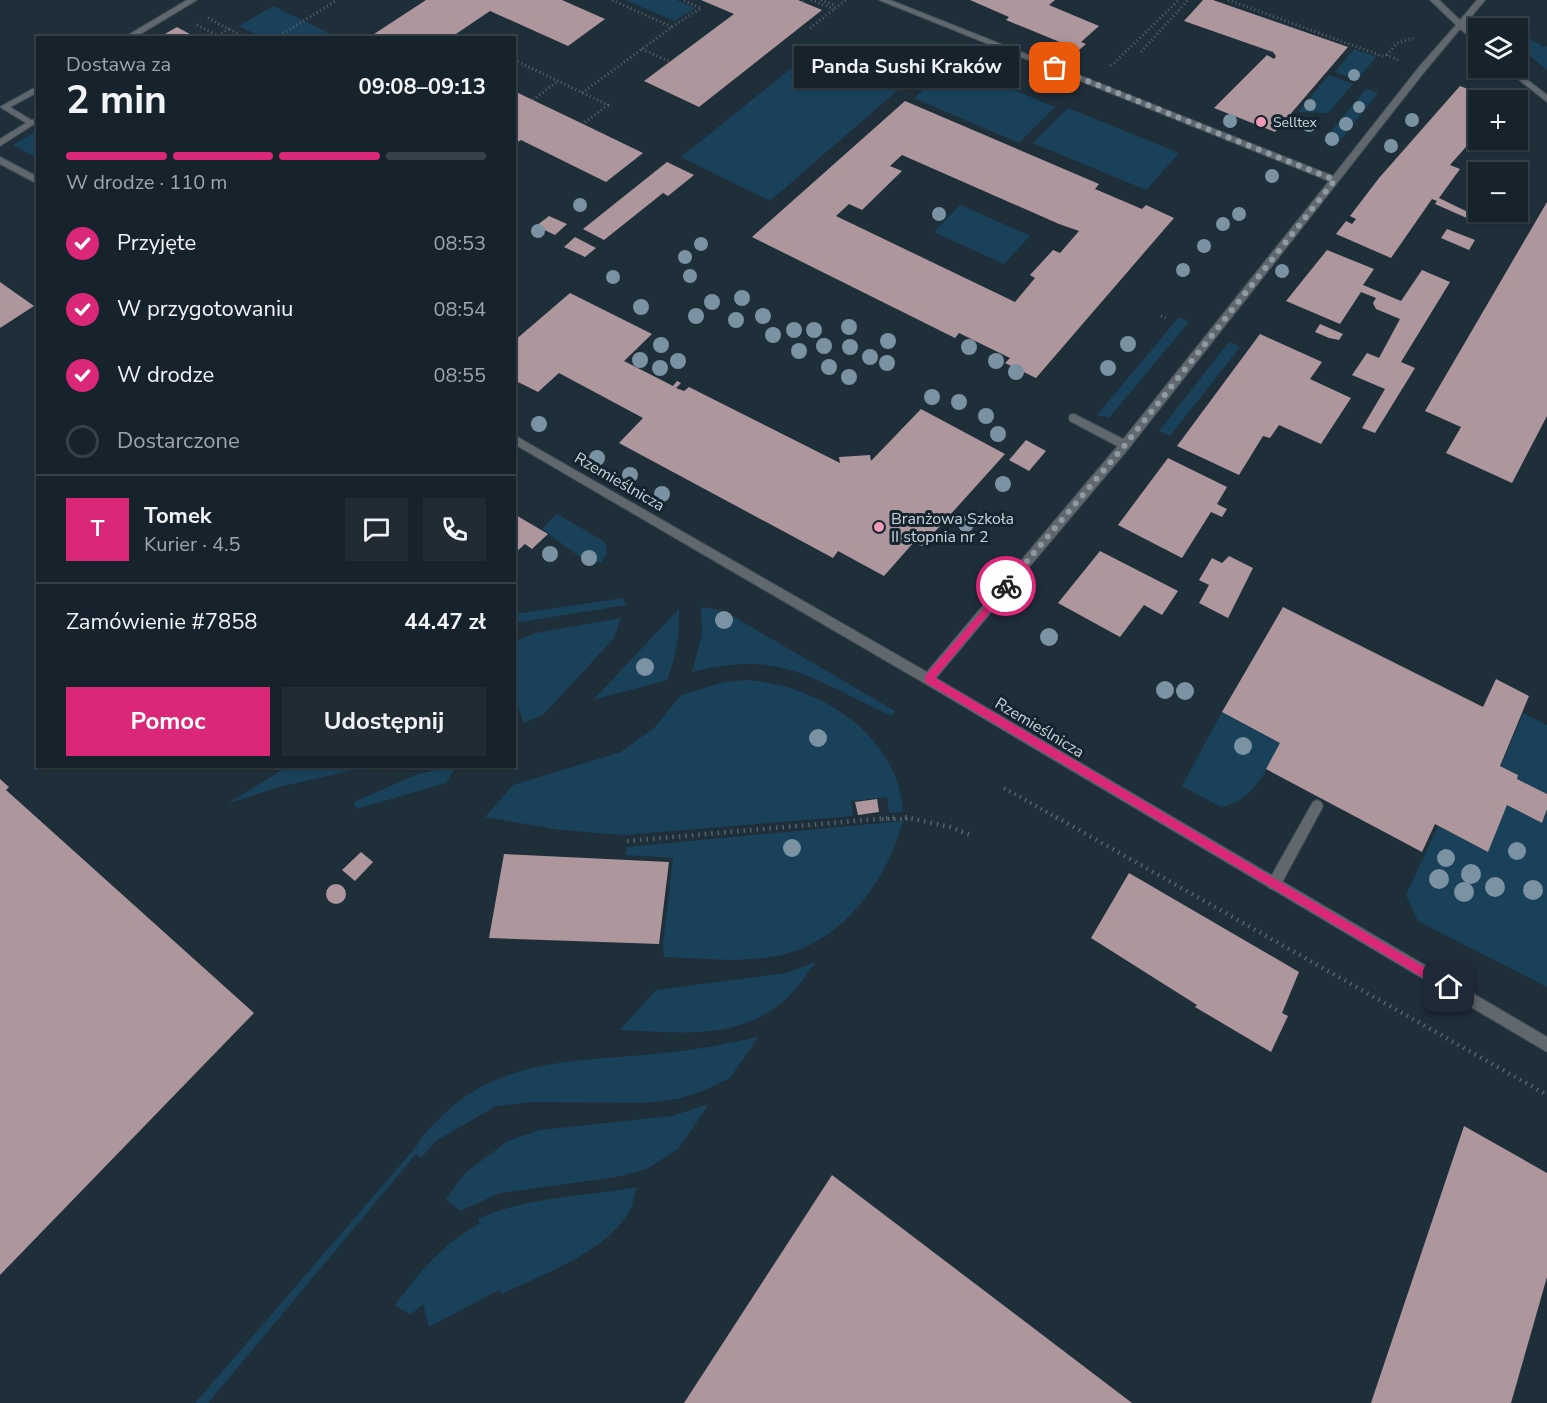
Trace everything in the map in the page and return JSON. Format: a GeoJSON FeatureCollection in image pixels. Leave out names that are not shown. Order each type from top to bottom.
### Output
{"type":"FeatureCollection","features":[{"type":"Feature","properties":{"kind":"street"},"geometry":{"type":"LineString","coordinates":[[130,36],[193,0]]}},
{"type":"Feature","properties":{"kind":"street"},"geometry":{"type":"LineString","coordinates":[[883,0],[1335,180]]}},
{"type":"Feature","properties":{"kind":"street"},"geometry":{"type":"LineString","coordinates":[[1434,0],[1468,32]]}},
{"type":"Feature","properties":{"kind":"street"},"geometry":{"type":"LineString","coordinates":[[928,679],[1125,445],[1481,0]]}},
{"type":"Feature","properties":{"kind":"street"},"geometry":{"type":"LineString","coordinates":[[1521,78],[1547,99]]}},
{"type":"Feature","properties":{"kind":"street"},"geometry":{"type":"LineString","coordinates":[[35,122],[4,107],[36,89]]}},
{"type":"Feature","properties":{"kind":"street"},"geometry":{"type":"LineString","coordinates":[[0,143],[35,122]]}},
{"type":"Feature","properties":{"kind":"street"},"geometry":{"type":"LineString","coordinates":[[0,160],[36,180]]}},
{"type":"Feature","properties":{"kind":"street"},"geometry":{"type":"LineString","coordinates":[[1074,418],[1125,445]]}},
{"type":"Feature","properties":{"kind":"street","name":"Rzemieślnicza"},"geometry":{"type":"LineString","coordinates":[[516,440],[928,679],[1547,1045]]}},
{"type":"Feature","properties":{"kind":"street"},"geometry":{"type":"LineString","coordinates":[[1274,884],[1317,806]]}},
{"type":"Feature","properties":{"kind":"path"},"geometry":{"type":"LineString","coordinates":[[279,36],[337,0]]}},
{"type":"Feature","properties":{"kind":"path"},"geometry":{"type":"LineString","coordinates":[[612,0],[672,27]]}},
{"type":"Feature","properties":{"kind":"path"},"geometry":{"type":"LineString","coordinates":[[582,93],[701,8],[682,0]]}},
{"type":"Feature","properties":{"kind":"path"},"geometry":{"type":"LineString","coordinates":[[821,0],[835,8]]}},
{"type":"Feature","properties":{"kind":"path"},"geometry":{"type":"LineString","coordinates":[[810,28],[846,0]]}},
{"type":"Feature","properties":{"kind":"path"},"geometry":{"type":"LineString","coordinates":[[1093,83],[1179,0]]}},
{"type":"Feature","properties":{"kind":"path"},"geometry":{"type":"LineString","coordinates":[[1141,52],[1188,0]]}},
{"type":"Feature","properties":{"kind":"path"},"geometry":{"type":"LineString","coordinates":[[1228,0],[1386,56],[1397,43],[1418,37]]}},
{"type":"Feature","properties":{"kind":"path"},"geometry":{"type":"LineString","coordinates":[[807,1],[835,8]]}},
{"type":"Feature","properties":{"kind":"path"},"geometry":{"type":"LineString","coordinates":[[219,24],[242,36]]}},
{"type":"Feature","properties":{"kind":"path"},"geometry":{"type":"LineString","coordinates":[[208,31],[218,36],[229,29]]}},
{"type":"Feature","properties":{"kind":"path"},"geometry":{"type":"LineString","coordinates":[[642,49],[671,62]]}},
{"type":"Feature","properties":{"kind":"path"},"geometry":{"type":"LineString","coordinates":[[516,61],[608,105],[583,124]]}},
{"type":"Feature","properties":{"kind":"path"},"geometry":{"type":"LineString","coordinates":[[533,100],[558,81]]}},
{"type":"Feature","properties":{"kind":"path"},"geometry":{"type":"LineString","coordinates":[[1161,316],[1168,320]]}},
{"type":"Feature","properties":{"kind":"path"},"geometry":{"type":"LineString","coordinates":[[1004,788],[1547,1095]]}},
{"type":"Feature","properties":{"kind":"path"},"geometry":{"type":"LineString","coordinates":[[627,841],[903,817],[950,827],[973,836]]}},
{"type":"Feature","properties":{"kind":"shaded area"},"geometry":{"type":"Polygon","coordinates":[[[625,0],[676,0],[695,8],[675,21],[625,0]]]}},
{"type":"Feature","properties":{"kind":"shaded area"},"geometry":{"type":"Polygon","coordinates":[[[273,6],[335,36],[260,36],[239,26],[273,6]]]}},
{"type":"Feature","properties":{"kind":"shaded area"},"geometry":{"type":"Polygon","coordinates":[[[1528,37],[1543,47],[1547,46],[1547,70],[1528,54],[1528,37]]]}},
{"type":"Feature","properties":{"kind":"shaded area"},"geometry":{"type":"Polygon","coordinates":[[[1354,49],[1376,57],[1357,80],[1335,72],[1354,49]]]}},
{"type":"Feature","properties":{"kind":"shaded area"},"geometry":{"type":"Polygon","coordinates":[[[813,51],[899,89],[770,201],[681,157],[813,51]]]}},
{"type":"Feature","properties":{"kind":"shaded area"},"geometry":{"type":"Polygon","coordinates":[[[952,64],[1055,107],[1019,143],[914,98],[952,64]]]}},
{"type":"Feature","properties":{"kind":"shaded area"},"geometry":{"type":"Polygon","coordinates":[[[1329,75],[1353,84],[1328,113],[1298,112],[1329,75]]]}},
{"type":"Feature","properties":{"kind":"shaded area"},"geometry":{"type":"Polygon","coordinates":[[[1366,89],[1378,93],[1336,146],[1323,141],[1366,89]]]}},
{"type":"Feature","properties":{"kind":"shaded area"},"geometry":{"type":"Polygon","coordinates":[[[1068,108],[1179,153],[1146,190],[1033,143],[1068,108]]]}},
{"type":"Feature","properties":{"kind":"shaded area"},"geometry":{"type":"Polygon","coordinates":[[[36,132],[36,157],[13,145],[36,132]]]}},
{"type":"Feature","properties":{"kind":"shaded area"},"geometry":{"type":"Polygon","coordinates":[[[960,205],[1030,236],[1004,264],[934,232],[960,205]]]}},
{"type":"Feature","properties":{"kind":"shaded area"},"geometry":{"type":"Polygon","coordinates":[[[1179,317],[1189,322],[1109,418],[1097,415],[1179,317]]]}},
{"type":"Feature","properties":{"kind":"shaded area"},"geometry":{"type":"Polygon","coordinates":[[[1229,342],[1240,347],[1170,436],[1159,431],[1229,342]]]}},
{"type":"Feature","properties":{"kind":"shaded area"},"geometry":{"type":"Polygon","coordinates":[[[557,514],[605,542],[607,553],[601,562],[591,565],[542,529],[557,514]]]}},
{"type":"Feature","properties":{"kind":"shaded area"},"geometry":{"type":"Polygon","coordinates":[[[623,598],[626,605],[516,623],[516,614],[623,598]]]}},
{"type":"Feature","properties":{"kind":"shaded area"},"geometry":{"type":"Polygon","coordinates":[[[701,607],[724,611],[895,711],[892,716],[818,680],[775,666],[751,664],[692,672],[702,635],[701,607]]]}},
{"type":"Feature","properties":{"kind":"shaded area"},"geometry":{"type":"Polygon","coordinates":[[[679,609],[677,645],[667,680],[593,700],[679,609]]]}},
{"type":"Feature","properties":{"kind":"shaded area"},"geometry":{"type":"Polygon","coordinates":[[[621,618],[614,638],[544,714],[524,723],[516,703],[516,641],[536,633],[621,618]]]}},
{"type":"Feature","properties":{"kind":"shaded area"},"geometry":{"type":"Polygon","coordinates":[[[746,680],[800,691],[826,703],[850,719],[871,737],[887,759],[898,784],[903,812],[889,813],[887,797],[851,801],[853,816],[624,835],[561,830],[485,817],[513,785],[621,752],[655,727],[681,695],[724,682],[746,680]]]}},
{"type":"Feature","properties":{"kind":"shaded area"},"geometry":{"type":"Polygon","coordinates":[[[1222,712],[1280,743],[1264,774],[1251,791],[1233,803],[1221,807],[1182,786],[1222,712]]]}},
{"type":"Feature","properties":{"kind":"shaded area"},"geometry":{"type":"Polygon","coordinates":[[[1523,713],[1547,725],[1547,794],[1517,779],[1519,775],[1501,766],[1523,713]]]}},
{"type":"Feature","properties":{"kind":"shaded area"},"geometry":{"type":"Polygon","coordinates":[[[285,768],[363,768],[279,787],[227,804],[285,768]]]}},
{"type":"Feature","properties":{"kind":"shaded area"},"geometry":{"type":"Polygon","coordinates":[[[455,768],[446,783],[356,809],[354,802],[418,774],[455,768]]]}},
{"type":"Feature","properties":{"kind":"shaded area"},"geometry":{"type":"Polygon","coordinates":[[[1507,805],[1542,823],[1547,810],[1547,987],[1418,921],[1406,895],[1438,826],[1488,852],[1507,805]]]}},
{"type":"Feature","properties":{"kind":"shaded area"},"geometry":{"type":"Polygon","coordinates":[[[903,821],[896,842],[876,882],[848,917],[831,932],[813,943],[792,952],[761,958],[728,960],[664,957],[663,944],[673,858],[626,855],[627,847],[903,821]]]}},
{"type":"Feature","properties":{"kind":"shaded area"},"geometry":{"type":"Polygon","coordinates":[[[816,962],[787,998],[749,1022],[708,1031],[620,1030],[656,990],[786,973],[816,962]]]}},
{"type":"Feature","properties":{"kind":"shaded area"},"geometry":{"type":"Polygon","coordinates":[[[758,1037],[730,1078],[705,1090],[678,1099],[646,1103],[532,1102],[496,1106],[436,1141],[421,1158],[416,1154],[208,1403],[195,1403],[416,1147],[429,1129],[469,1094],[496,1080],[523,1070],[552,1064],[684,1051],[758,1037]]]}},
{"type":"Feature","properties":{"kind":"shaded area"},"geometry":{"type":"Polygon","coordinates":[[[709,1104],[678,1149],[647,1169],[616,1177],[500,1193],[460,1211],[446,1199],[465,1173],[508,1141],[540,1130],[672,1116],[709,1104]]]}},
{"type":"Feature","properties":{"kind":"shaded area"},"geometry":{"type":"Polygon","coordinates":[[[637,1187],[630,1211],[616,1228],[603,1241],[571,1262],[502,1294],[499,1290],[429,1327],[423,1304],[410,1315],[395,1305],[433,1259],[454,1240],[480,1223],[478,1219],[497,1211],[536,1201],[637,1187]]]}},
{"type":"Feature","properties":{"kind":"building"},"geometry":{"type":"Polygon","coordinates":[[[426,0],[562,0],[605,19],[568,46],[490,11],[453,36],[371,36],[426,0]]]}},
{"type":"Feature","properties":{"kind":"building"},"geometry":{"type":"Polygon","coordinates":[[[701,0],[798,0],[822,10],[699,107],[644,81],[734,14],[701,0]]]}},
{"type":"Feature","properties":{"kind":"building"},"geometry":{"type":"Polygon","coordinates":[[[970,0],[1055,0],[1049,5],[1099,26],[1081,42],[1086,44],[1079,50],[1006,20],[1009,17],[970,0]]]}},
{"type":"Feature","properties":{"kind":"building"},"geometry":{"type":"Polygon","coordinates":[[[1203,0],[1213,0],[1348,47],[1275,132],[1214,108],[1267,55],[1274,59],[1276,56],[1273,52],[1184,21],[1203,0]]]}},
{"type":"Feature","properties":{"kind":"building"},"geometry":{"type":"Polygon","coordinates":[[[177,27],[193,36],[161,36],[177,27]]]}},
{"type":"Feature","properties":{"kind":"building"},"geometry":{"type":"Polygon","coordinates":[[[1460,86],[1471,90],[1468,90],[1468,145],[1450,165],[1460,169],[1439,198],[1468,212],[1468,219],[1435,204],[1437,201],[1432,199],[1391,258],[1336,234],[1346,221],[1352,224],[1356,219],[1350,216],[1379,178],[1460,86]]]}},
{"type":"Feature","properties":{"kind":"building"},"geometry":{"type":"Polygon","coordinates":[[[516,92],[643,153],[606,182],[521,140],[516,143],[516,92]]]}},
{"type":"Feature","properties":{"kind":"building"},"geometry":{"type":"Polygon","coordinates":[[[905,101],[1099,184],[1095,189],[1142,209],[1146,205],[1174,218],[1036,378],[1005,363],[1010,358],[959,333],[955,338],[752,237],[905,101]],[[902,155],[890,166],[902,171],[862,210],[849,204],[836,216],[1015,302],[1035,278],[1030,275],[1053,250],[1060,253],[1079,231],[902,155]]]}},
{"type":"Feature","properties":{"kind":"building"},"geometry":{"type":"Polygon","coordinates":[[[667,162],[694,175],[668,196],[663,193],[604,240],[583,229],[667,162]]]}},
{"type":"Feature","properties":{"kind":"building"},"geometry":{"type":"Polygon","coordinates":[[[1547,202],[1547,416],[1512,483],[1446,453],[1461,427],[1425,411],[1547,202]]]}},
{"type":"Feature","properties":{"kind":"building"},"geometry":{"type":"Polygon","coordinates":[[[549,216],[567,224],[555,235],[536,226],[549,216]]]}},
{"type":"Feature","properties":{"kind":"building"},"geometry":{"type":"Polygon","coordinates":[[[1447,229],[1475,240],[1469,250],[1441,238],[1447,229]]]}},
{"type":"Feature","properties":{"kind":"building"},"geometry":{"type":"Polygon","coordinates":[[[575,237],[596,248],[585,257],[564,247],[575,237]]]}},
{"type":"Feature","properties":{"kind":"building"},"geometry":{"type":"Polygon","coordinates":[[[1327,250],[1374,269],[1363,285],[1401,301],[1422,270],[1450,282],[1401,362],[1415,368],[1375,433],[1362,428],[1385,389],[1352,375],[1367,353],[1379,358],[1400,319],[1376,309],[1373,303],[1376,298],[1361,292],[1340,324],[1286,301],[1327,250]]]}},
{"type":"Feature","properties":{"kind":"building"},"geometry":{"type":"Polygon","coordinates":[[[0,282],[34,306],[0,328],[0,282]]]}},
{"type":"Feature","properties":{"kind":"building"},"geometry":{"type":"Polygon","coordinates":[[[570,293],[652,334],[624,361],[673,386],[677,381],[681,383],[676,388],[684,391],[689,387],[840,463],[839,457],[870,455],[871,461],[921,409],[1005,454],[922,546],[914,542],[884,576],[838,551],[833,558],[619,443],[643,418],[559,373],[538,392],[516,381],[516,339],[570,293]]]}},
{"type":"Feature","properties":{"kind":"building"},"geometry":{"type":"Polygon","coordinates":[[[1320,324],[1343,334],[1339,340],[1315,332],[1320,324]]]}},
{"type":"Feature","properties":{"kind":"building"},"geometry":{"type":"Polygon","coordinates":[[[1260,334],[1322,362],[1310,379],[1351,398],[1321,444],[1279,425],[1270,438],[1263,436],[1239,475],[1177,446],[1260,334]]]}},
{"type":"Feature","properties":{"kind":"building"},"geometry":{"type":"Polygon","coordinates":[[[1026,440],[1046,451],[1029,471],[1009,460],[1026,440]]]}},
{"type":"Feature","properties":{"kind":"building"},"geometry":{"type":"Polygon","coordinates":[[[1168,458],[1227,487],[1217,504],[1227,509],[1222,517],[1211,512],[1182,558],[1118,525],[1168,458]]]}},
{"type":"Feature","properties":{"kind":"building"},"geometry":{"type":"Polygon","coordinates":[[[516,515],[548,534],[532,549],[525,544],[516,552],[516,515]]]}},
{"type":"Feature","properties":{"kind":"building"},"geometry":{"type":"Polygon","coordinates":[[[1100,551],[1178,591],[1162,615],[1144,605],[1120,637],[1058,603],[1100,551]]]}},
{"type":"Feature","properties":{"kind":"building"},"geometry":{"type":"Polygon","coordinates":[[[1229,556],[1253,568],[1228,618],[1199,603],[1209,585],[1199,580],[1212,558],[1222,563],[1229,556]]]}},
{"type":"Feature","properties":{"kind":"building"},"geometry":{"type":"Polygon","coordinates":[[[1283,607],[1483,707],[1496,679],[1529,696],[1500,766],[1518,775],[1517,779],[1547,794],[1547,809],[1542,823],[1507,805],[1488,852],[1435,824],[1422,852],[1266,769],[1280,743],[1222,712],[1283,607]]]}},
{"type":"Feature","properties":{"kind":"building"},"geometry":{"type":"Polygon","coordinates":[[[0,779],[9,787],[6,790],[254,1013],[0,1275],[0,779]]]}},
{"type":"Feature","properties":{"kind":"building"},"geometry":{"type":"Polygon","coordinates":[[[877,799],[879,812],[858,815],[855,802],[877,799]]]}},
{"type":"Feature","properties":{"kind":"building"},"geometry":{"type":"Polygon","coordinates":[[[361,852],[373,862],[355,881],[342,870],[361,852]]]}},
{"type":"Feature","properties":{"kind":"building"},"geometry":{"type":"Polygon","coordinates":[[[504,854],[669,862],[659,944],[489,938],[504,854]]]}},
{"type":"Feature","properties":{"kind":"building"},"geometry":{"type":"Polygon","coordinates":[[[1129,873],[1299,972],[1282,1013],[1288,1016],[1271,1052],[1195,1007],[1197,1005],[1091,938],[1129,873]]]}},
{"type":"Feature","properties":{"kind":"building"},"geometry":{"type":"Polygon","coordinates":[[[336,884],[343,887],[346,894],[343,901],[336,904],[329,901],[326,894],[329,887],[336,884]]]}},
{"type":"Feature","properties":{"kind":"building"},"geometry":{"type":"Polygon","coordinates":[[[1464,1126],[1547,1173],[1547,1277],[1511,1403],[1371,1403],[1464,1126]]]}},
{"type":"Feature","properties":{"kind":"building"},"geometry":{"type":"Polygon","coordinates":[[[832,1175],[1132,1403],[684,1403],[832,1175]]]}},
{"type":"Feature","properties":{"kind":"way so far"},"geometry":{"type":"LineString","coordinates":[[1006,586],[1125,445],[1335,180],[1055,68]]}},
{"type":"Feature","properties":{"kind":"place","name":"Panda Sushi Kraków"},"geometry":{"type":"Point","coordinates":[1055,68]}},
{"type":"Feature","properties":{"kind":"place","name":"Selltex"},"geometry":{"type":"Point","coordinates":[1261,122]}},
{"type":"Feature","properties":{"kind":"place","name":"Branżowa Szkoła II stopnia nr 2"},"geometry":{"type":"Point","coordinates":[879,527]}},
{"type":"Feature","properties":{"kind":"route"},"geometry":{"type":"LineString","coordinates":[[1006,586],[928,679],[1449,987]]}}]}
